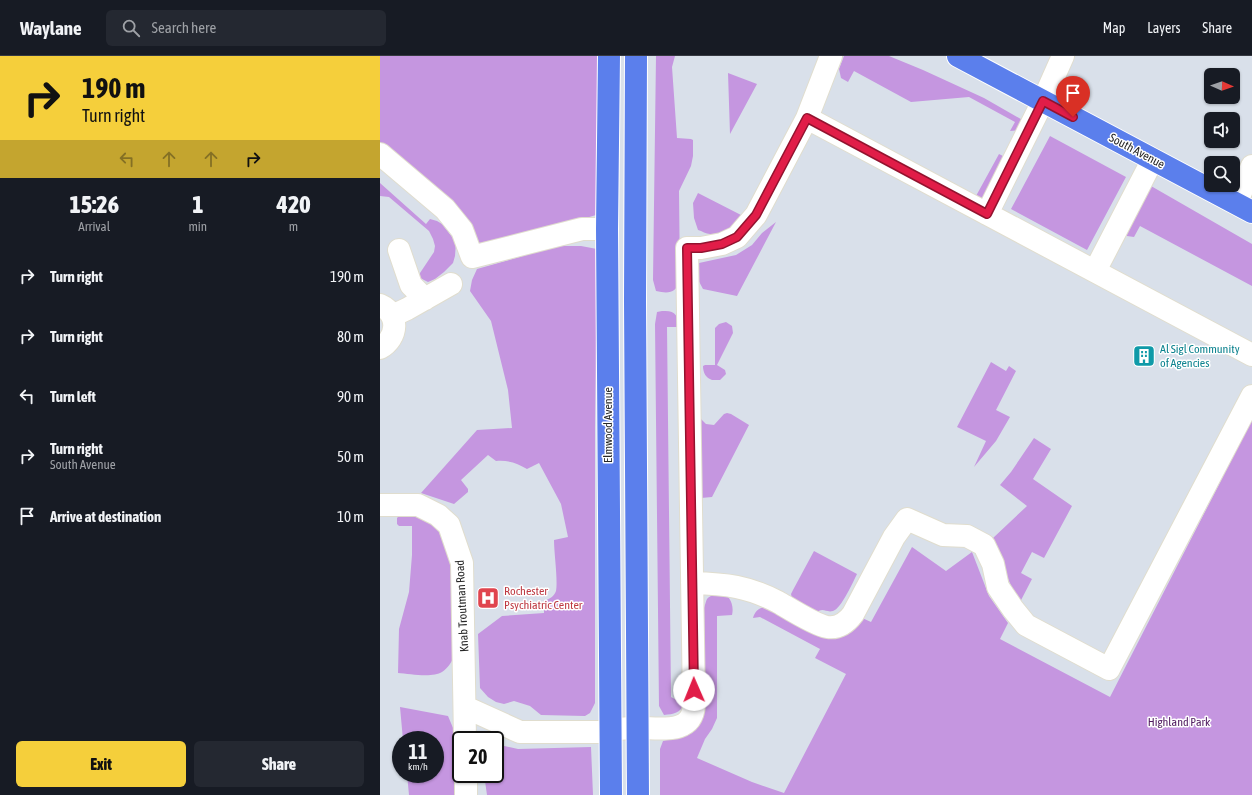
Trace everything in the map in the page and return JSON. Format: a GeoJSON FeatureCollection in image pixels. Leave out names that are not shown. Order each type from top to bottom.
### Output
{"type":"FeatureCollection","features":[{"type":"Feature","properties":{"kind":"main road","name":"Elmwood Avenue"},"geometry":{"type":"LineString","coordinates":[[609,56],[606,229],[609,730],[611,795]]}},
{"type":"Feature","properties":{"kind":"main road"},"geometry":{"type":"LineString","coordinates":[[636,56],[635,302],[638,795]]}},
{"type":"Feature","properties":{"kind":"main road","name":"South Avenue"},"geometry":{"type":"LineString","coordinates":[[958,56],[1244,208]]}},
{"type":"Feature","properties":{"kind":"street"},"geometry":{"type":"LineString","coordinates":[[465,707],[520,732],[599,732],[638,728],[665,729],[678,727],[688,722],[693,715],[687,248],[701,248],[722,244],[737,237],[756,215],[766,199],[807,118],[831,56]]}},
{"type":"Feature","properties":{"kind":"street"},"geometry":{"type":"LineString","coordinates":[[987,214],[1043,101],[1063,56]]}},
{"type":"Feature","properties":{"kind":"street"},"geometry":{"type":"LineString","coordinates":[[807,118],[1252,355]]}},
{"type":"Feature","properties":{"kind":"street"},"geometry":{"type":"LineString","coordinates":[[380,154],[445,209],[462,230],[472,256],[582,229],[606,229]]}},
{"type":"Feature","properties":{"kind":"street"},"geometry":{"type":"LineString","coordinates":[[1095,271],[1153,159]]}},
{"type":"Feature","properties":{"kind":"street"},"geometry":{"type":"LineString","coordinates":[[1244,208],[1252,166]]}},
{"type":"Feature","properties":{"kind":"street"},"geometry":{"type":"LineString","coordinates":[[399,250],[411,285],[425,299]]}},
{"type":"Feature","properties":{"kind":"street"},"geometry":{"type":"LineString","coordinates":[[380,348],[386,345],[394,332],[394,323],[386,310],[425,299],[450,284]]}},
{"type":"Feature","properties":{"kind":"street"},"geometry":{"type":"LineString","coordinates":[[692,583],[721,584],[748,589],[821,625],[832,628],[849,619],[853,614],[894,537],[906,519],[943,535],[967,536],[984,545],[993,564],[998,588],[1026,625],[1110,669],[1252,396]]}},
{"type":"Feature","properties":{"kind":"street","name":"Knab Troutman Road"},"geometry":{"type":"LineString","coordinates":[[380,505],[418,505],[438,515],[449,525],[462,563],[465,731]]}},
{"type":"Feature","properties":{"kind":"street"},"geometry":{"type":"LineString","coordinates":[[466,783],[466,795]]}},
{"type":"Feature","properties":{"kind":"green space"},"geometry":{"type":"Polygon","coordinates":[[[380,56],[599,56],[596,215],[480,250],[380,146],[380,56]]]}},
{"type":"Feature","properties":{"kind":"green space"},"geometry":{"type":"Polygon","coordinates":[[[656,56],[675,56],[672,67],[677,138],[693,140],[693,156],[691,166],[679,191],[680,280],[676,288],[671,292],[656,291],[653,280],[656,56]]]}},
{"type":"Feature","properties":{"kind":"green space"},"geometry":{"type":"Polygon","coordinates":[[[844,56],[889,56],[984,98],[1026,122],[1022,130],[1010,131],[1015,122],[969,97],[911,102],[854,71],[848,82],[841,78],[839,69],[844,56]]]}},
{"type":"Feature","properties":{"kind":"green space"},"geometry":{"type":"Polygon","coordinates":[[[728,73],[757,84],[730,134],[728,73]]]}},
{"type":"Feature","properties":{"kind":"green space"},"geometry":{"type":"Polygon","coordinates":[[[1050,136],[1126,177],[1087,250],[1011,209],[1050,136]]]}},
{"type":"Feature","properties":{"kind":"green space"},"geometry":{"type":"Polygon","coordinates":[[[999,154],[1003,156],[1005,164],[987,196],[980,199],[976,196],[999,154]]]}},
{"type":"Feature","properties":{"kind":"green space"},"geometry":{"type":"Polygon","coordinates":[[[380,183],[426,224],[430,219],[442,224],[456,242],[453,263],[435,279],[428,282],[420,278],[420,273],[434,252],[435,246],[429,231],[389,197],[380,196],[380,183]]]}},
{"type":"Feature","properties":{"kind":"green space"},"geometry":{"type":"Polygon","coordinates":[[[1151,186],[1252,244],[1252,286],[1140,226],[1134,237],[1127,236],[1126,230],[1151,186]]]}},
{"type":"Feature","properties":{"kind":"green space"},"geometry":{"type":"Polygon","coordinates":[[[698,193],[741,215],[735,224],[725,232],[707,234],[698,230],[694,218],[693,203],[698,193]]]}},
{"type":"Feature","properties":{"kind":"green space"},"geometry":{"type":"Polygon","coordinates":[[[776,222],[737,296],[703,289],[696,276],[699,263],[736,255],[752,245],[762,233],[776,222]]]}},
{"type":"Feature","properties":{"kind":"green space"},"geometry":{"type":"Polygon","coordinates":[[[558,246],[581,246],[597,249],[595,428],[595,703],[590,713],[585,716],[541,715],[530,706],[514,701],[504,704],[496,702],[488,697],[480,688],[478,634],[502,616],[544,613],[544,601],[553,596],[556,591],[557,580],[554,540],[568,537],[561,504],[539,463],[527,469],[512,462],[496,461],[488,455],[461,480],[468,489],[468,492],[454,504],[421,493],[477,430],[512,428],[508,390],[491,321],[470,291],[472,280],[477,269],[558,246]]]}},
{"type":"Feature","properties":{"kind":"green space"},"geometry":{"type":"Polygon","coordinates":[[[657,312],[673,312],[678,319],[680,327],[667,327],[671,697],[684,704],[681,709],[676,712],[664,715],[659,706],[655,324],[657,312]]]}},
{"type":"Feature","properties":{"kind":"green space"},"geometry":{"type":"Polygon","coordinates":[[[726,322],[732,326],[733,333],[717,365],[725,370],[726,374],[720,380],[712,380],[705,375],[703,366],[715,365],[715,328],[719,324],[726,322]]]}},
{"type":"Feature","properties":{"kind":"green space"},"geometry":{"type":"Polygon","coordinates":[[[991,362],[1006,371],[1009,366],[1016,371],[996,410],[1010,417],[996,441],[974,467],[986,441],[957,427],[991,362]]]}},
{"type":"Feature","properties":{"kind":"green space"},"geometry":{"type":"Polygon","coordinates":[[[727,413],[749,425],[712,497],[701,498],[699,417],[706,424],[714,425],[724,414],[727,413]]]}},
{"type":"Feature","properties":{"kind":"green space","name":"Highland Park"},"geometry":{"type":"Polygon","coordinates":[[[1252,420],[1252,795],[660,795],[660,749],[663,741],[676,739],[688,734],[696,728],[705,710],[704,608],[708,598],[718,593],[722,593],[729,598],[733,610],[732,615],[717,616],[717,718],[705,739],[697,758],[752,782],[784,793],[846,674],[815,658],[820,649],[760,617],[753,618],[755,613],[764,607],[767,607],[820,633],[860,617],[871,622],[912,547],[946,571],[972,552],[989,596],[1008,623],[1000,639],[1110,697],[1252,420]]]}},
{"type":"Feature","properties":{"kind":"green space"},"geometry":{"type":"Polygon","coordinates":[[[1034,438],[1051,449],[1033,479],[1072,506],[1044,558],[1032,552],[1021,573],[1032,579],[1019,604],[1006,574],[1001,554],[992,539],[1027,506],[1000,485],[1011,472],[1034,438]]]}},
{"type":"Feature","properties":{"kind":"green space"},"geometry":{"type":"Polygon","coordinates":[[[401,514],[420,516],[438,523],[452,554],[454,657],[448,667],[438,674],[421,675],[398,673],[399,629],[409,592],[412,555],[412,526],[399,526],[397,524],[397,518],[401,514]]]}},
{"type":"Feature","properties":{"kind":"green space"},"geometry":{"type":"Polygon","coordinates":[[[814,551],[857,574],[840,606],[833,611],[820,610],[815,614],[792,598],[791,594],[814,551]]]}},
{"type":"Feature","properties":{"kind":"green space"},"geometry":{"type":"Polygon","coordinates":[[[400,707],[448,716],[454,731],[452,731],[452,783],[458,783],[458,795],[409,795],[408,783],[444,783],[444,731],[402,731],[400,707]]]}},
{"type":"Feature","properties":{"kind":"green space"},"geometry":{"type":"Polygon","coordinates":[[[504,746],[518,749],[591,747],[593,795],[487,795],[485,783],[504,783],[504,746]]]}},
{"type":"Feature","properties":{"kind":"place","name":"Al Sigl Community of Agencies"},"geometry":{"type":"Point","coordinates":[1144,356]}},
{"type":"Feature","properties":{"kind":"place","name":"Rochester Psychiatric Center"},"geometry":{"type":"Point","coordinates":[488,598]}},
{"type":"Feature","properties":{"kind":"route"},"geometry":{"type":"LineString","coordinates":[[694,690],[687,248],[701,248],[722,244],[737,237],[756,215],[766,199],[807,118],[987,214],[1043,101],[1073,117]]}}]}
